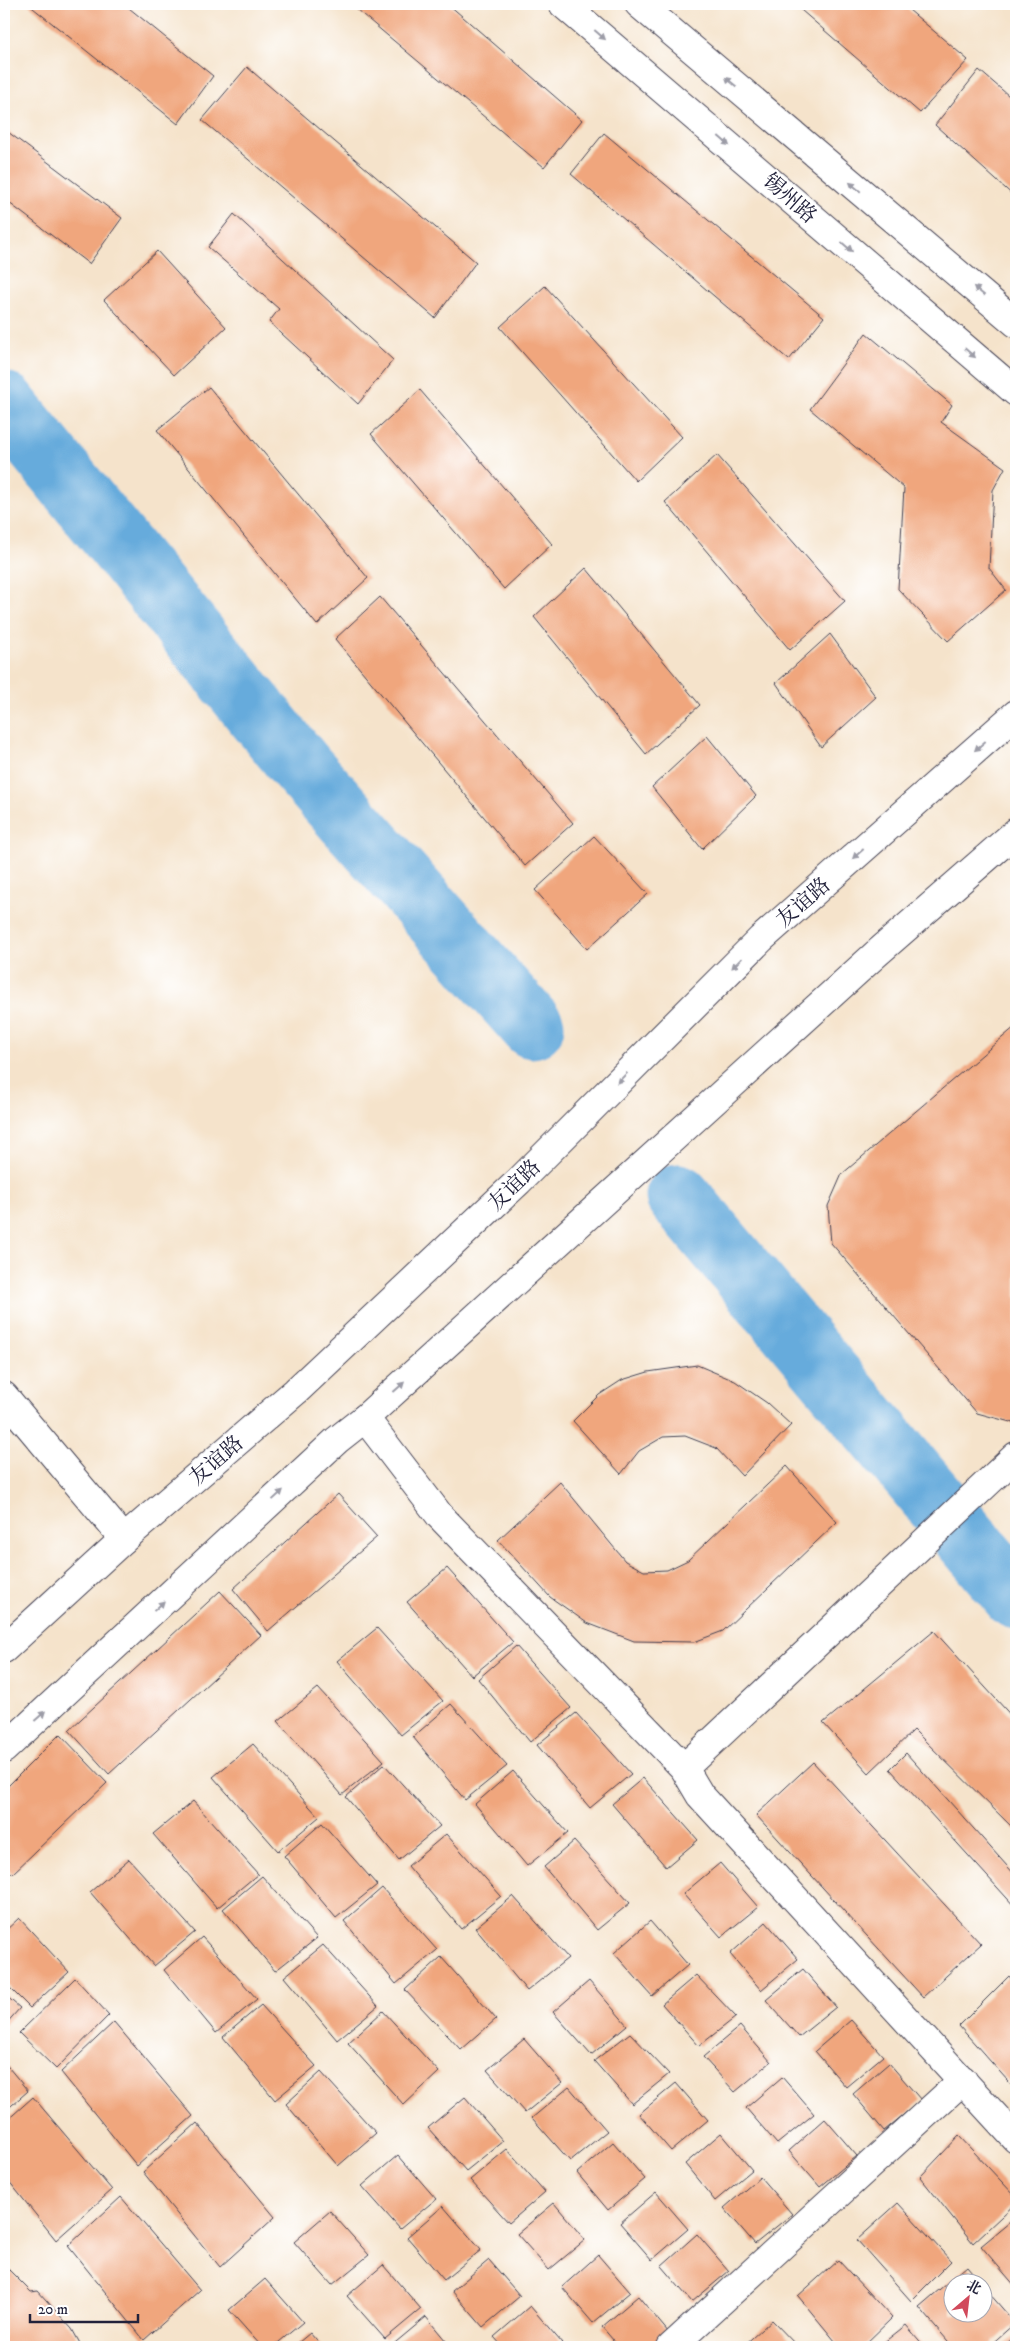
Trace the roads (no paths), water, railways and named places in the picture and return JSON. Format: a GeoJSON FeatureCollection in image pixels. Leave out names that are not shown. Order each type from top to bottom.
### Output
{"type":"FeatureCollection","features":[{"type":"Feature","properties":{"kind":"street","name":"锡州路"},"geometry":{"type":"LineString","coordinates":[[563,4],[1016,392]]}},
{"type":"Feature","properties":{"kind":"street"},"geometry":{"type":"LineString","coordinates":[[639,4],[1016,323]]}},
{"type":"Feature","properties":{"kind":"street","name":"友谊路"},"geometry":{"type":"LineString","coordinates":[[4,1649],[124,1539],[296,1391],[498,1202],[761,939],[1016,714]]}},
{"type":"Feature","properties":{"kind":"street"},"geometry":{"type":"LineString","coordinates":[[4,1749],[337,1440],[365,1418],[869,961],[1016,832]]}},
{"type":"Feature","properties":{"kind":"street"},"geometry":{"type":"LineString","coordinates":[[4,1396],[124,1539]]}},
{"type":"Feature","properties":{"kind":"street"},"geometry":{"type":"LineString","coordinates":[[365,1418],[440,1516],[684,1768],[700,1795],[1016,2139]]}},
{"type":"Feature","properties":{"kind":"street"},"geometry":{"type":"LineString","coordinates":[[684,1768],[1016,1456]]}},
{"type":"Feature","properties":{"kind":"street"},"geometry":{"type":"LineString","coordinates":[[671,2347],[963,2080]]}},
{"type":"Feature","properties":{"kind":"waterway"},"geometry":{"type":"LineString","coordinates":[[4,404],[303,769],[532,1026]]}},
{"type":"Feature","properties":{"kind":"waterway"},"geometry":{"type":"LineString","coordinates":[[678,1196],[1016,1597]]}}]}
